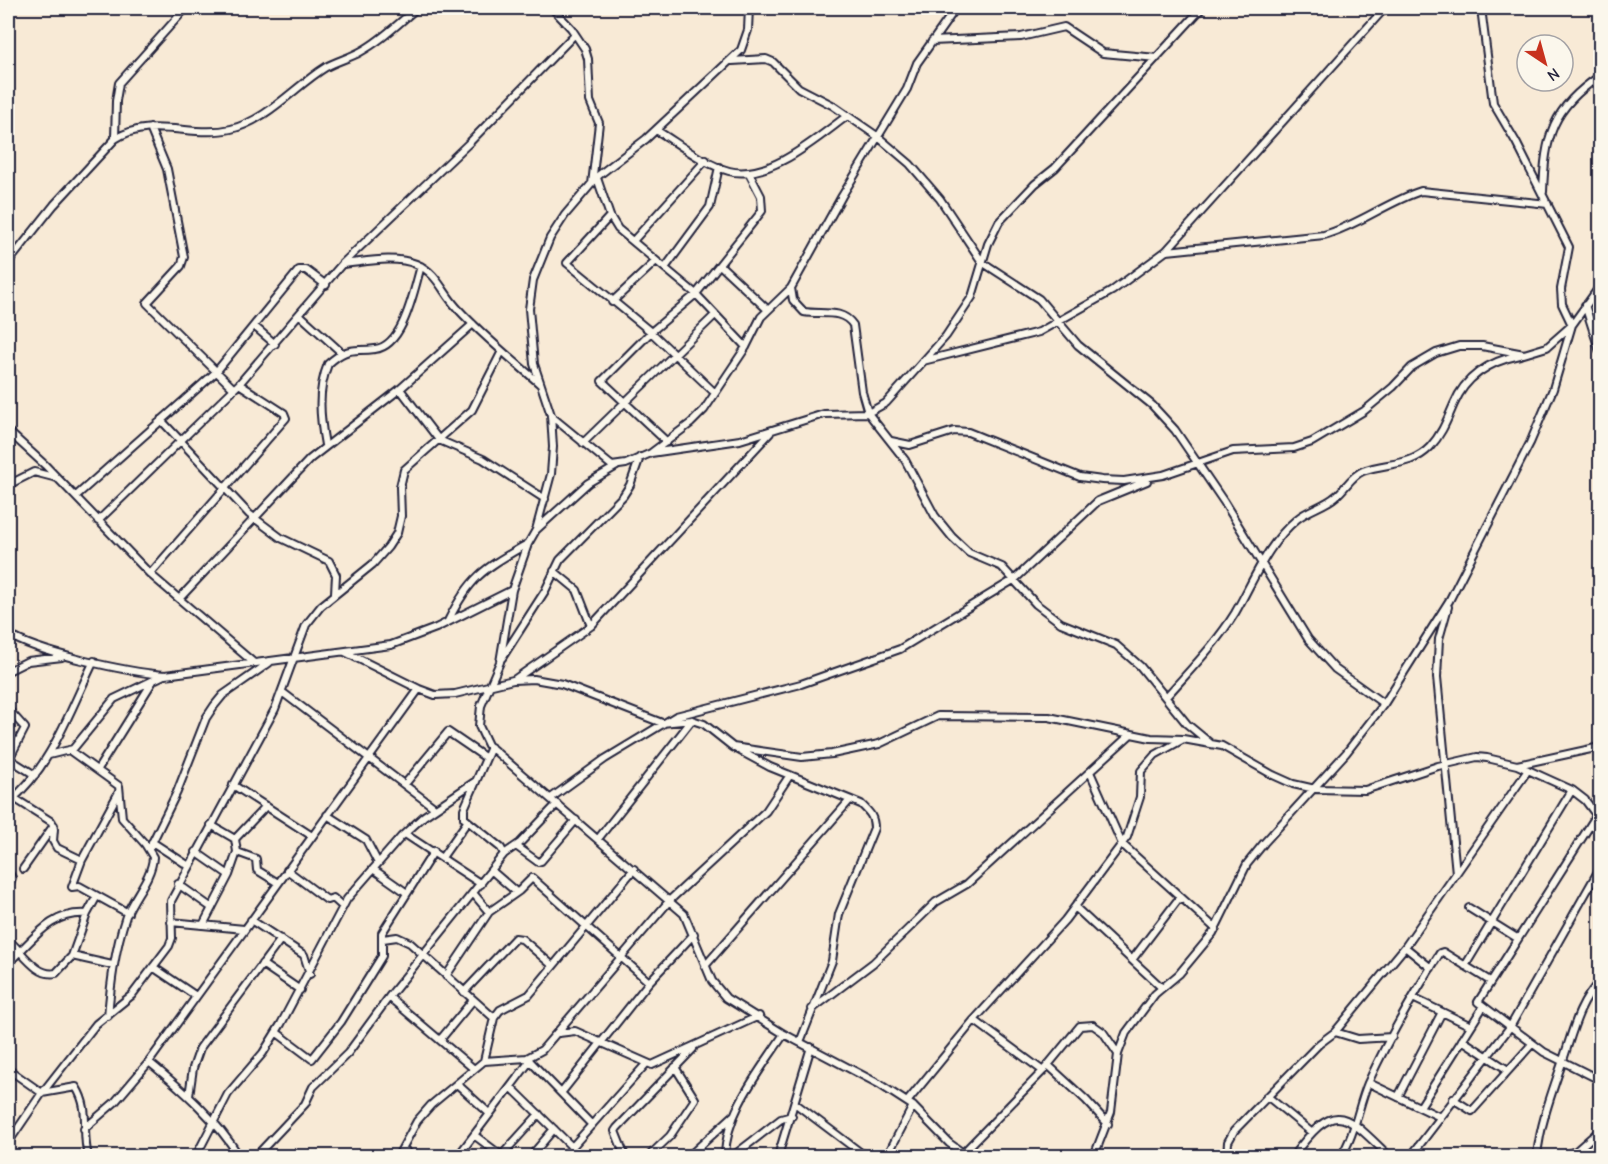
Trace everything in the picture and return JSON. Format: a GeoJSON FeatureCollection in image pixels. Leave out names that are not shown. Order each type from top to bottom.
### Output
{"type":"FeatureCollection","features":[{"type":"Feature","properties":{"kind":"street"},"geometry":{"type":"LineString","coordinates":[[115,139],[119,83],[186,8]]}},
{"type":"Feature","properties":{"kind":"street"},"geometry":{"type":"LineString","coordinates":[[8,263],[54,205],[115,139],[131,130],[150,128],[218,131],[238,127],[286,98],[326,67],[373,45],[417,8]]}},
{"type":"Feature","properties":{"kind":"street"},"geometry":{"type":"LineString","coordinates":[[552,8],[575,34],[585,49],[588,59],[590,101],[599,123],[592,184]]}},
{"type":"Feature","properties":{"kind":"street"},"geometry":{"type":"LineString","coordinates":[[501,662],[512,590],[528,544],[536,530],[552,474],[551,415],[534,364],[529,309],[533,280],[550,238],[565,215],[597,178],[656,130],[732,61],[746,41],[751,8]]}},
{"type":"Feature","properties":{"kind":"street"},"geometry":{"type":"LineString","coordinates":[[651,453],[698,417],[746,347],[761,317],[791,288],[877,136],[897,107],[918,63],[956,8]]}},
{"type":"Feature","properties":{"kind":"street"},"geometry":{"type":"LineString","coordinates":[[536,530],[588,483],[618,466],[651,453],[740,440],[770,433],[824,414],[868,413],[886,403],[946,336],[972,297],[979,280],[982,262],[999,222],[1035,184],[1055,168],[1202,8]]}},
{"type":"Feature","properties":{"kind":"street"},"geometry":{"type":"LineString","coordinates":[[923,361],[1039,332],[1112,291],[1166,251],[1385,8]]}},
{"type":"Feature","properties":{"kind":"street"},"geometry":{"type":"LineString","coordinates":[[1094,1156],[1108,1124],[1118,1054],[1125,1033],[1161,987],[1179,974],[1216,929],[1247,864],[1315,789],[1384,704],[1449,601],[1544,415],[1572,325],[1562,304],[1560,289],[1569,247],[1492,103],[1480,8]]}},
{"type":"Feature","properties":{"kind":"street"},"geometry":{"type":"LineString","coordinates":[[932,41],[1021,37],[1064,27],[1103,53],[1157,58]]}},
{"type":"Feature","properties":{"kind":"street"},"geometry":{"type":"LineString","coordinates":[[98,521],[237,387],[342,264],[470,142],[575,34]]}},
{"type":"Feature","properties":{"kind":"street"},"geometry":{"type":"LineString","coordinates":[[732,61],[766,59],[773,62],[800,88],[877,136],[927,181],[982,262],[1028,289],[1059,321],[1078,345],[1152,405],[1199,463],[1308,639],[1354,684],[1384,704]]}},
{"type":"Feature","properties":{"kind":"street"},"geometry":{"type":"LineString","coordinates":[[1543,196],[1544,164],[1560,114],[1568,100],[1600,76]]}},
{"type":"Feature","properties":{"kind":"street"},"geometry":{"type":"LineString","coordinates":[[656,130],[719,167],[749,173],[786,159],[847,116]]}},
{"type":"Feature","properties":{"kind":"street"},"geometry":{"type":"LineString","coordinates":[[150,128],[167,169],[184,257],[181,266],[147,303],[216,372],[237,387],[284,413],[286,418],[150,574]]}},
{"type":"Feature","properties":{"kind":"street"},"geometry":{"type":"LineString","coordinates":[[633,241],[706,160]]}},
{"type":"Feature","properties":{"kind":"street"},"geometry":{"type":"LineString","coordinates":[[665,268],[710,207],[719,167]]}},
{"type":"Feature","properties":{"kind":"street"},"geometry":{"type":"LineString","coordinates":[[668,442],[602,381],[651,332],[696,294],[762,211],[761,196],[749,173]]}},
{"type":"Feature","properties":{"kind":"street"},"geometry":{"type":"LineString","coordinates":[[597,178],[610,216],[618,229],[696,294],[746,347]]}},
{"type":"Feature","properties":{"kind":"street"},"geometry":{"type":"LineString","coordinates":[[1166,251],[1324,235],[1341,230],[1403,197],[1421,191],[1548,204]]}},
{"type":"Feature","properties":{"kind":"street"},"geometry":{"type":"LineString","coordinates":[[610,216],[567,262],[612,302],[651,332],[715,393]]}},
{"type":"Feature","properties":{"kind":"street"},"geometry":{"type":"LineString","coordinates":[[342,264],[379,260],[413,263],[421,266],[438,280],[453,304],[473,324],[540,384]]}},
{"type":"Feature","properties":{"kind":"street"},"geometry":{"type":"LineString","coordinates":[[612,302],[656,261]]}},
{"type":"Feature","properties":{"kind":"street"},"geometry":{"type":"LineString","coordinates":[[720,265],[768,310]]}},
{"type":"Feature","properties":{"kind":"street"},"geometry":{"type":"LineString","coordinates":[[325,445],[320,409],[321,390],[328,364],[351,348],[376,349],[386,344],[398,332],[421,266]]}},
{"type":"Feature","properties":{"kind":"street"},"geometry":{"type":"LineString","coordinates":[[76,496],[216,372],[299,270],[306,270],[326,285]]}},
{"type":"Feature","properties":{"kind":"street"},"geometry":{"type":"LineString","coordinates":[[1166,697],[1211,647],[1235,613],[1262,562],[1296,520],[1337,495],[1362,472],[1397,465],[1414,459],[1429,449],[1441,434],[1454,404],[1471,378],[1500,359],[1524,354],[1555,342],[1572,325],[1600,286]]}},
{"type":"Feature","properties":{"kind":"street"},"geometry":{"type":"LineString","coordinates":[[791,288],[793,300],[804,312],[840,314],[848,317],[853,325],[857,342],[862,392],[868,413],[906,460],[935,516],[952,537],[969,553],[1002,567],[1036,604],[1061,623],[1116,645],[1140,666],[1187,724],[1212,744]]}},
{"type":"Feature","properties":{"kind":"street"},"geometry":{"type":"LineString","coordinates":[[1585,305],[1600,351]]}},
{"type":"Feature","properties":{"kind":"street"},"geometry":{"type":"LineString","coordinates":[[300,315],[342,353]]}},
{"type":"Feature","properties":{"kind":"street"},"geometry":{"type":"LineString","coordinates":[[583,443],[715,315]]}},
{"type":"Feature","properties":{"kind":"street"},"geometry":{"type":"LineString","coordinates":[[180,598],[325,445],[400,389],[473,324]]}},
{"type":"Feature","properties":{"kind":"street"},"geometry":{"type":"LineString","coordinates":[[254,326],[275,344]]}},
{"type":"Feature","properties":{"kind":"street"},"geometry":{"type":"LineString","coordinates":[[550,798],[604,759],[662,723],[691,711],[801,684],[900,649],[1015,579],[1098,501],[1163,475],[1233,451],[1294,448],[1312,442],[1364,411],[1393,387],[1412,367],[1436,353],[1460,346],[1482,346],[1524,354]]}},
{"type":"Feature","properties":{"kind":"street"},"geometry":{"type":"LineString","coordinates":[[8,1143],[42,1093],[96,1024],[132,995],[169,946],[172,938],[171,901],[275,710],[306,625],[321,606],[373,564],[397,533],[401,516],[400,487],[404,470],[472,410],[502,351]]}},
{"type":"Feature","properties":{"kind":"street"},"geometry":{"type":"LineString","coordinates":[[400,389],[439,440],[483,459],[545,499]]}},
{"type":"Feature","properties":{"kind":"street"},"geometry":{"type":"LineString","coordinates":[[551,415],[604,461],[618,466]]}},
{"type":"Feature","properties":{"kind":"street"},"geometry":{"type":"LineString","coordinates":[[161,420],[224,489],[256,518],[281,538],[329,561],[336,575],[335,594]]}},
{"type":"Feature","properties":{"kind":"street"},"geometry":{"type":"LineString","coordinates":[[8,431],[61,480],[150,574],[254,663]]}},
{"type":"Feature","properties":{"kind":"street"},"geometry":{"type":"LineString","coordinates":[[891,441],[910,445],[954,431],[968,432],[1080,477],[1124,481],[1163,475]]}},
{"type":"Feature","properties":{"kind":"street"},"geometry":{"type":"LineString","coordinates":[[513,680],[591,626],[770,433]]}},
{"type":"Feature","properties":{"kind":"street"},"geometry":{"type":"LineString","coordinates":[[640,457],[623,496],[577,540],[560,560],[501,662],[481,706],[479,726],[491,747],[684,914],[712,981],[726,998],[759,1016],[784,1034],[879,1084],[910,1104],[964,1156],[1043,1071],[1073,1034],[1086,1024],[1093,1024],[1103,1032],[1118,1054]]}},
{"type":"Feature","properties":{"kind":"street"},"geometry":{"type":"LineString","coordinates":[[8,485],[34,472],[42,472],[61,480]]}},
{"type":"Feature","properties":{"kind":"street"},"geometry":{"type":"LineString","coordinates":[[448,621],[462,593],[474,578],[486,567],[528,544]]}},
{"type":"Feature","properties":{"kind":"street"},"geometry":{"type":"LineString","coordinates":[[554,571],[577,591],[584,602],[591,626]]}},
{"type":"Feature","properties":{"kind":"street"},"geometry":{"type":"LineString","coordinates":[[8,634],[16,640],[66,656],[140,673],[165,675],[391,645],[412,639],[512,590]]}},
{"type":"Feature","properties":{"kind":"street"},"geometry":{"type":"LineString","coordinates":[[1449,601],[1439,639],[1437,669],[1456,874]]}},
{"type":"Feature","properties":{"kind":"street"},"geometry":{"type":"LineString","coordinates":[[345,652],[419,689],[445,694],[489,688],[513,680],[534,679],[562,684],[662,723],[692,720],[704,724],[733,747],[790,776],[850,800],[871,813],[874,828],[839,914],[832,961],[811,1010],[801,1042]]}},
{"type":"Feature","properties":{"kind":"street"},"geometry":{"type":"LineString","coordinates":[[8,671],[28,661],[66,656]]}},
{"type":"Feature","properties":{"kind":"street"},"geometry":{"type":"LineString","coordinates":[[148,849],[177,792],[206,718],[223,695],[272,660]]}},
{"type":"Feature","properties":{"kind":"street"},"geometry":{"type":"LineString","coordinates":[[8,803],[49,755],[94,661]]}},
{"type":"Feature","properties":{"kind":"street"},"geometry":{"type":"LineString","coordinates":[[49,755],[69,750],[78,743],[114,699],[165,675]]}},
{"type":"Feature","properties":{"kind":"street"},"geometry":{"type":"LineString","coordinates":[[98,770],[154,680]]}},
{"type":"Feature","properties":{"kind":"street"},"geometry":{"type":"LineString","coordinates":[[84,1129],[115,1102],[149,1062],[419,689]]}},
{"type":"Feature","properties":{"kind":"street"},"geometry":{"type":"LineString","coordinates":[[282,692],[370,756],[435,808]]}},
{"type":"Feature","properties":{"kind":"street"},"geometry":{"type":"LineString","coordinates":[[8,709],[25,728],[8,759],[35,774]]}},
{"type":"Feature","properties":{"kind":"street"},"geometry":{"type":"LineString","coordinates":[[733,747],[802,757],[855,751],[879,744],[938,716],[963,714],[1049,717],[1131,734],[1183,739],[1222,746],[1293,784],[1315,789],[1365,790],[1477,757],[1517,765],[1572,790],[1585,800],[1598,818],[1479,998],[1479,1005],[1532,1044],[1600,1080]]}},
{"type":"Feature","properties":{"kind":"street"},"geometry":{"type":"LineString","coordinates":[[598,839],[692,720]]}},
{"type":"Feature","properties":{"kind":"street"},"geometry":{"type":"LineString","coordinates":[[405,784],[448,732],[486,758]]}},
{"type":"Feature","properties":{"kind":"street"},"geometry":{"type":"LineString","coordinates":[[811,1010],[873,963],[936,902],[967,884],[1131,734]]}},
{"type":"Feature","properties":{"kind":"street"},"geometry":{"type":"LineString","coordinates":[[887,1156],[910,1104],[974,1020],[1075,907],[1122,844],[1134,821],[1140,797],[1141,771],[1155,755],[1183,739]]}},
{"type":"Feature","properties":{"kind":"street"},"geometry":{"type":"LineString","coordinates":[[491,747],[464,809],[467,822],[501,848],[504,854]]}},
{"type":"Feature","properties":{"kind":"street"},"geometry":{"type":"LineString","coordinates":[[1517,765],[1600,747]]}},
{"type":"Feature","properties":{"kind":"street"},"geometry":{"type":"LineString","coordinates":[[69,750],[116,782],[120,791],[122,819],[148,849],[152,863],[128,913],[112,964],[108,1016]]}},
{"type":"Feature","properties":{"kind":"street"},"geometry":{"type":"LineString","coordinates":[[1227,1156],[1228,1142],[1234,1131],[1267,1096],[1335,1032],[1405,946],[1528,770]]}},
{"type":"Feature","properties":{"kind":"street"},"geometry":{"type":"LineString","coordinates":[[1090,772],[1122,844],[1216,929]]}},
{"type":"Feature","properties":{"kind":"street"},"geometry":{"type":"LineString","coordinates":[[458,1156],[511,1087],[528,1059],[542,1050],[559,1033],[670,900],[766,811],[790,776]]}},
{"type":"Feature","properties":{"kind":"street"},"geometry":{"type":"LineString","coordinates":[[195,1156],[228,1094],[276,1032],[310,974],[343,907],[378,863],[405,834],[435,808],[477,780]]}},
{"type":"Feature","properties":{"kind":"street"},"geometry":{"type":"LineString","coordinates":[[233,785],[312,836]]}},
{"type":"Feature","properties":{"kind":"street"},"geometry":{"type":"LineString","coordinates":[[1465,966],[1572,790]]}},
{"type":"Feature","properties":{"kind":"street"},"geometry":{"type":"LineString","coordinates":[[120,791],[82,860],[72,887],[78,886],[128,913]]}},
{"type":"Feature","properties":{"kind":"street"},"geometry":{"type":"LineString","coordinates":[[14,798],[54,825]]}},
{"type":"Feature","properties":{"kind":"street"},"geometry":{"type":"LineString","coordinates":[[705,966],[850,800]]}},
{"type":"Feature","properties":{"kind":"street"},"geometry":{"type":"LineString","coordinates":[[256,1156],[305,1104],[313,1087],[348,1053],[389,997],[504,854],[516,846],[557,804]]}},
{"type":"Feature","properties":{"kind":"street"},"geometry":{"type":"LineString","coordinates":[[235,839],[266,806]]}},
{"type":"Feature","properties":{"kind":"street"},"geometry":{"type":"LineString","coordinates":[[327,815],[366,840],[378,863]]}},
{"type":"Feature","properties":{"kind":"street"},"geometry":{"type":"LineString","coordinates":[[516,846],[541,861],[576,820]]}},
{"type":"Feature","properties":{"kind":"street"},"geometry":{"type":"LineString","coordinates":[[443,856],[467,822]]}},
{"type":"Feature","properties":{"kind":"street"},"geometry":{"type":"LineString","coordinates":[[54,825],[53,841],[57,848],[82,860]]}},
{"type":"Feature","properties":{"kind":"street"},"geometry":{"type":"LineString","coordinates":[[23,869],[54,825]]}},
{"type":"Feature","properties":{"kind":"street"},"geometry":{"type":"LineString","coordinates":[[211,825],[235,839]]}},
{"type":"Feature","properties":{"kind":"street"},"geometry":{"type":"LineString","coordinates":[[405,834],[443,856],[481,884]]}},
{"type":"Feature","properties":{"kind":"street"},"geometry":{"type":"LineString","coordinates":[[203,926],[229,875],[237,852],[235,839]]}},
{"type":"Feature","properties":{"kind":"street"},"geometry":{"type":"LineString","coordinates":[[152,842],[189,866]]}},
{"type":"Feature","properties":{"kind":"street"},"geometry":{"type":"LineString","coordinates":[[276,1032],[312,1059],[341,1022],[382,956],[382,933],[434,851]]}},
{"type":"Feature","properties":{"kind":"street"},"geometry":{"type":"LineString","coordinates":[[196,852],[229,875]]}},
{"type":"Feature","properties":{"kind":"street"},"geometry":{"type":"LineString","coordinates":[[237,852],[256,859],[257,870],[278,883]]}},
{"type":"Feature","properties":{"kind":"street"},"geometry":{"type":"LineString","coordinates":[[1411,1156],[1510,1027],[1600,868]]}},
{"type":"Feature","properties":{"kind":"street"},"geometry":{"type":"LineString","coordinates":[[373,869],[406,893]]}},
{"type":"Feature","properties":{"kind":"street"},"geometry":{"type":"LineString","coordinates":[[484,1061],[494,1018],[500,1010],[529,995],[634,869]]}},
{"type":"Feature","properties":{"kind":"street"},"geometry":{"type":"LineString","coordinates":[[287,870],[325,898],[333,898],[343,907]]}},
{"type":"Feature","properties":{"kind":"street"},"geometry":{"type":"LineString","coordinates":[[8,871],[12,879],[8,888]]}},
{"type":"Feature","properties":{"kind":"street"},"geometry":{"type":"LineString","coordinates":[[492,871],[516,891]]}},
{"type":"Feature","properties":{"kind":"street"},"geometry":{"type":"LineString","coordinates":[[446,976],[489,912],[532,878],[649,982]]}},
{"type":"Feature","properties":{"kind":"street"},"geometry":{"type":"LineString","coordinates":[[178,885],[212,908]]}},
{"type":"Feature","properties":{"kind":"street"},"geometry":{"type":"LineString","coordinates":[[473,893],[489,912]]}},
{"type":"Feature","properties":{"kind":"street"},"geometry":{"type":"LineString","coordinates":[[8,940],[26,960],[51,974],[72,956],[87,914],[97,896]]}},
{"type":"Feature","properties":{"kind":"street"},"geometry":{"type":"LineString","coordinates":[[1132,960],[1180,897]]}},
{"type":"Feature","properties":{"kind":"street"},"geometry":{"type":"LineString","coordinates":[[1075,907],[1161,987]]}},
{"type":"Feature","properties":{"kind":"street"},"geometry":{"type":"LineString","coordinates":[[1469,908],[1517,939]]}},
{"type":"Feature","properties":{"kind":"street"},"geometry":{"type":"LineString","coordinates":[[8,963],[34,936],[58,917],[72,913],[87,914]]}},
{"type":"Feature","properties":{"kind":"street"},"geometry":{"type":"LineString","coordinates":[[251,920],[304,954],[310,974]]}},
{"type":"Feature","properties":{"kind":"street"},"geometry":{"type":"LineString","coordinates":[[171,922],[244,929]]}},
{"type":"Feature","properties":{"kind":"street"},"geometry":{"type":"LineString","coordinates":[[562,1092],[649,982],[694,934]]}},
{"type":"Feature","properties":{"kind":"street"},"geometry":{"type":"LineString","coordinates":[[383,939],[397,937],[410,943],[494,1018]]}},
{"type":"Feature","properties":{"kind":"street"},"geometry":{"type":"LineString","coordinates":[[464,992],[515,938],[522,939],[552,966]]}},
{"type":"Feature","properties":{"kind":"street"},"geometry":{"type":"LineString","coordinates":[[189,1096],[193,1068],[200,1048],[281,939]]}},
{"type":"Feature","properties":{"kind":"street"},"geometry":{"type":"LineString","coordinates":[[1405,946],[1431,968]]}},
{"type":"Feature","properties":{"kind":"street"},"geometry":{"type":"LineString","coordinates":[[1341,1156],[1350,1142],[1354,1121],[1369,1083],[1392,1037],[1442,952],[1490,981]]}},
{"type":"Feature","properties":{"kind":"street"},"geometry":{"type":"LineString","coordinates":[[72,956],[112,964]]}},
{"type":"Feature","properties":{"kind":"street"},"geometry":{"type":"LineString","coordinates":[[262,964],[300,990]]}},
{"type":"Feature","properties":{"kind":"street"},"geometry":{"type":"LineString","coordinates":[[153,967],[196,996]]}},
{"type":"Feature","properties":{"kind":"street"},"geometry":{"type":"LineString","coordinates":[[1537,1156],[1544,1120],[1563,1062],[1569,1035],[1583,1004],[1600,981]]}},
{"type":"Feature","properties":{"kind":"street"},"geometry":{"type":"LineString","coordinates":[[389,997],[474,1069]]}},
{"type":"Feature","properties":{"kind":"street"},"geometry":{"type":"LineString","coordinates":[[1415,999],[1471,1026]]}},
{"type":"Feature","properties":{"kind":"street"},"geometry":{"type":"LineString","coordinates":[[440,1040],[473,1000]]}},
{"type":"Feature","properties":{"kind":"street"},"geometry":{"type":"LineString","coordinates":[[1420,1107],[1483,1007]]}},
{"type":"Feature","properties":{"kind":"street"},"geometry":{"type":"LineString","coordinates":[[1398,1097],[1442,1012]]}},
{"type":"Feature","properties":{"kind":"street"},"geometry":{"type":"LineString","coordinates":[[559,1033],[576,1031],[646,1064],[657,1064],[759,1016]]}},
{"type":"Feature","properties":{"kind":"street"},"geometry":{"type":"LineString","coordinates":[[974,1020],[1043,1071]]}},
{"type":"Feature","properties":{"kind":"street"},"geometry":{"type":"LineString","coordinates":[[1335,1032],[1358,1039],[1392,1037]]}},
{"type":"Feature","properties":{"kind":"street"},"geometry":{"type":"LineString","coordinates":[[725,1156],[725,1142],[734,1115],[784,1034]]}},
{"type":"Feature","properties":{"kind":"street"},"geometry":{"type":"LineString","coordinates":[[1462,1040],[1508,1070]]}},
{"type":"Feature","properties":{"kind":"street"},"geometry":{"type":"LineString","coordinates":[[1453,1099],[1471,1111],[1532,1044]]}},
{"type":"Feature","properties":{"kind":"street"},"geometry":{"type":"LineString","coordinates":[[625,1156],[615,1131],[696,1046]]}},
{"type":"Feature","properties":{"kind":"street"},"geometry":{"type":"LineString","coordinates":[[778,1156],[796,1104],[810,1047]]}},
{"type":"Feature","properties":{"kind":"street"},"geometry":{"type":"LineString","coordinates":[[398,1156],[417,1121],[484,1061],[528,1059],[592,1125]]}},
{"type":"Feature","properties":{"kind":"street"},"geometry":{"type":"LineString","coordinates":[[149,1062],[189,1096],[228,1137],[239,1156]]}},
{"type":"Feature","properties":{"kind":"street"},"geometry":{"type":"LineString","coordinates":[[564,1156],[646,1064]]}},
{"type":"Feature","properties":{"kind":"street"},"geometry":{"type":"LineString","coordinates":[[1048,1065],[1108,1124]]}},
{"type":"Feature","properties":{"kind":"street"},"geometry":{"type":"LineString","coordinates":[[649,1156],[670,1136],[694,1100],[675,1067]]}},
{"type":"Feature","properties":{"kind":"street"},"geometry":{"type":"LineString","coordinates":[[8,1069],[42,1093],[76,1087],[86,1110],[84,1129],[88,1156]]}},
{"type":"Feature","properties":{"kind":"street"},"geometry":{"type":"LineString","coordinates":[[1369,1083],[1440,1117]]}},
{"type":"Feature","properties":{"kind":"street"},"geometry":{"type":"LineString","coordinates":[[457,1084],[490,1114]]}},
{"type":"Feature","properties":{"kind":"street"},"geometry":{"type":"LineString","coordinates":[[511,1087],[572,1147]]}},
{"type":"Feature","properties":{"kind":"street"},"geometry":{"type":"LineString","coordinates":[[1267,1096],[1298,1124],[1311,1132]]}},
{"type":"Feature","properties":{"kind":"street"},"geometry":{"type":"LineString","coordinates":[[796,1104],[865,1156]]}},
{"type":"Feature","properties":{"kind":"street"},"geometry":{"type":"LineString","coordinates":[[474,1135],[502,1156],[539,1114]]}},
{"type":"Feature","properties":{"kind":"street"},"geometry":{"type":"LineString","coordinates":[[689,1156],[734,1115]]}},
{"type":"Feature","properties":{"kind":"street"},"geometry":{"type":"LineString","coordinates":[[733,1156],[781,1119],[792,1116]]}},
{"type":"Feature","properties":{"kind":"street"},"geometry":{"type":"LineString","coordinates":[[1293,1156],[1311,1132],[1331,1119],[1354,1121],[1389,1156]]}},
{"type":"Feature","properties":{"kind":"street"},"geometry":{"type":"LineString","coordinates":[[531,1156],[554,1129]]}},
{"type":"Feature","properties":{"kind":"street"},"geometry":{"type":"LineString","coordinates":[[1562,1156],[1576,1151],[1600,1130]]}},
{"type":"Feature","properties":{"kind":"street"},"geometry":{"type":"LineString","coordinates":[[403,1148],[411,1156]]}}]}
